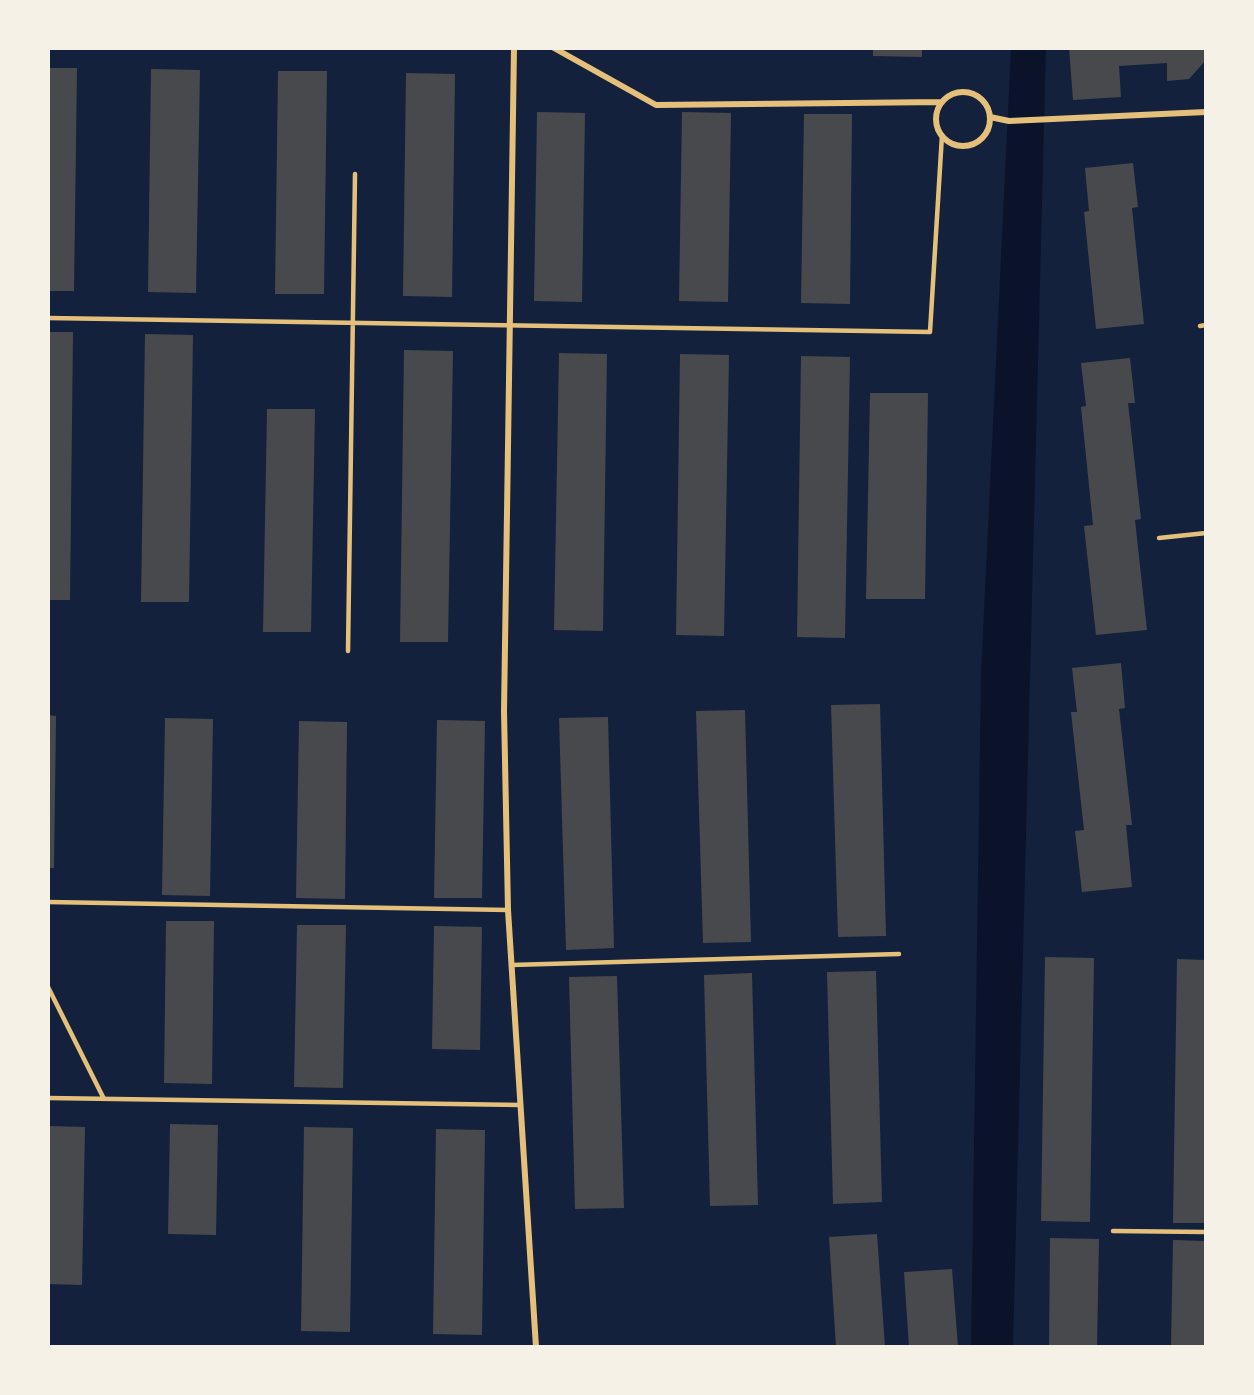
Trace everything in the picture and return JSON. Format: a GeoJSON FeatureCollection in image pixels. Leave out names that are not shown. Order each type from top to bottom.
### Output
{"type":"FeatureCollection","features":[{"type":"Feature","properties":{"kind":"street"},"geometry":{"type":"LineString","coordinates":[[514,48],[504,711],[508,910],[536,1347]]}},
{"type":"Feature","properties":{"kind":"street"},"geometry":{"type":"LineString","coordinates":[[554,48],[656,105],[942,102],[958,93],[967,92],[982,101],[990,117],[985,134],[972,144],[955,144],[942,135],[936,118],[942,102]]}},
{"type":"Feature","properties":{"kind":"street"},"geometry":{"type":"LineString","coordinates":[[990,117],[1009,121],[1206,112]]}},
{"type":"Feature","properties":{"kind":"lane"},"geometry":{"type":"LineString","coordinates":[[48,318],[930,332],[942,135]]}},
{"type":"Feature","properties":{"kind":"lane"},"geometry":{"type":"LineString","coordinates":[[348,651],[355,174]]}},
{"type":"Feature","properties":{"kind":"lane"},"geometry":{"type":"LineString","coordinates":[[1159,538],[1206,533]]}},
{"type":"Feature","properties":{"kind":"lane"},"geometry":{"type":"LineString","coordinates":[[48,902],[508,910]]}},
{"type":"Feature","properties":{"kind":"lane"},"geometry":{"type":"LineString","coordinates":[[511,965],[899,954]]}},
{"type":"Feature","properties":{"kind":"lane"},"geometry":{"type":"LineString","coordinates":[[48,987],[104,1099]]}},
{"type":"Feature","properties":{"kind":"lane"},"geometry":{"type":"LineString","coordinates":[[48,1098],[521,1106]]}},
{"type":"Feature","properties":{"kind":"lane"},"geometry":{"type":"LineString","coordinates":[[1113,1231],[1206,1232]]}},
{"type":"Feature","properties":{"kind":"water"},"geometry":{"type":"Polygon","coordinates":[[[1011,48],[1046,48],[1013,1347],[971,1347],[981,673],[1011,48]]]}},
{"type":"Feature","properties":{"kind":"building"},"geometry":{"type":"Polygon","coordinates":[[[873,48],[922,48],[922,57],[873,56],[873,48]]]}},
{"type":"Feature","properties":{"kind":"building"},"geometry":{"type":"Polygon","coordinates":[[[1069,48],[1206,48],[1206,60],[1189,79],[1167,81],[1167,63],[1119,66],[1121,97],[1073,100],[1069,48]]]}},
{"type":"Feature","properties":{"kind":"building"},"geometry":{"type":"Polygon","coordinates":[[[48,68],[77,68],[74,291],[48,291],[48,68]]]}},
{"type":"Feature","properties":{"kind":"building"},"geometry":{"type":"Polygon","coordinates":[[[151,69],[200,70],[196,293],[148,292],[151,69]]]}},
{"type":"Feature","properties":{"kind":"building"},"geometry":{"type":"Polygon","coordinates":[[[278,71],[327,71],[324,294],[275,294],[278,71]]]}},
{"type":"Feature","properties":{"kind":"building"},"geometry":{"type":"Polygon","coordinates":[[[406,73],[455,74],[452,297],[403,296],[406,73]]]}},
{"type":"Feature","properties":{"kind":"building"},"geometry":{"type":"Polygon","coordinates":[[[537,112],[585,113],[582,302],[534,301],[537,112]]]}},
{"type":"Feature","properties":{"kind":"building"},"geometry":{"type":"Polygon","coordinates":[[[682,112],[731,113],[728,302],[679,301],[682,112]]]}},
{"type":"Feature","properties":{"kind":"building"},"geometry":{"type":"Polygon","coordinates":[[[804,114],[852,114],[850,304],[801,303],[804,114]]]}},
{"type":"Feature","properties":{"kind":"building"},"geometry":{"type":"Polygon","coordinates":[[[1133,163],[1138,207],[1132,208],[1144,324],[1096,329],[1084,212],[1089,211],[1085,168],[1133,163]]]}},
{"type":"Feature","properties":{"kind":"building"},"geometry":{"type":"Polygon","coordinates":[[[48,332],[73,332],[70,600],[48,600],[48,332]]]}},
{"type":"Feature","properties":{"kind":"building"},"geometry":{"type":"Polygon","coordinates":[[[145,334],[193,335],[189,602],[141,602],[145,334]]]}},
{"type":"Feature","properties":{"kind":"building"},"geometry":{"type":"Polygon","coordinates":[[[404,350],[453,351],[448,642],[400,642],[404,350]]]}},
{"type":"Feature","properties":{"kind":"building"},"geometry":{"type":"Polygon","coordinates":[[[559,353],[607,354],[603,631],[554,630],[559,353]]]}},
{"type":"Feature","properties":{"kind":"building"},"geometry":{"type":"Polygon","coordinates":[[[680,354],[729,355],[724,636],[676,635],[680,354]]]}},
{"type":"Feature","properties":{"kind":"building"},"geometry":{"type":"Polygon","coordinates":[[[801,356],[850,357],[845,638],[797,637],[801,356]]]}},
{"type":"Feature","properties":{"kind":"building"},"geometry":{"type":"Polygon","coordinates":[[[1130,358],[1135,403],[1128,403],[1141,519],[1135,520],[1147,630],[1096,635],[1084,526],[1093,525],[1081,407],[1086,406],[1081,363],[1130,358]]]}},
{"type":"Feature","properties":{"kind":"building"},"geometry":{"type":"Polygon","coordinates":[[[870,393],[928,393],[925,599],[866,599],[870,393]]]}},
{"type":"Feature","properties":{"kind":"building"},"geometry":{"type":"Polygon","coordinates":[[[267,409],[315,409],[311,632],[263,632],[267,409]]]}},
{"type":"Feature","properties":{"kind":"building"},"geometry":{"type":"Polygon","coordinates":[[[1121,663],[1125,708],[1119,709],[1132,825],[1126,825],[1132,887],[1082,892],[1075,831],[1084,830],[1071,712],[1077,712],[1072,668],[1121,663]]]}},
{"type":"Feature","properties":{"kind":"building"},"geometry":{"type":"Polygon","coordinates":[[[880,704],[886,936],[838,937],[831,705],[880,704]]]}},
{"type":"Feature","properties":{"kind":"building"},"geometry":{"type":"Polygon","coordinates":[[[745,710],[751,942],[703,943],[696,711],[745,710]]]}},
{"type":"Feature","properties":{"kind":"building"},"geometry":{"type":"Polygon","coordinates":[[[48,715],[56,716],[54,868],[48,868],[48,715]]]}},
{"type":"Feature","properties":{"kind":"building"},"geometry":{"type":"Polygon","coordinates":[[[608,717],[614,948],[566,950],[559,718],[608,717]]]}},
{"type":"Feature","properties":{"kind":"building"},"geometry":{"type":"Polygon","coordinates":[[[165,718],[213,719],[210,896],[162,895],[165,718]]]}},
{"type":"Feature","properties":{"kind":"building"},"geometry":{"type":"Polygon","coordinates":[[[437,720],[485,721],[482,898],[434,898],[437,720]]]}},
{"type":"Feature","properties":{"kind":"building"},"geometry":{"type":"Polygon","coordinates":[[[299,721],[347,722],[345,899],[296,898],[299,721]]]}},
{"type":"Feature","properties":{"kind":"building"},"geometry":{"type":"Polygon","coordinates":[[[166,921],[214,921],[212,1084],[164,1083],[166,921]]]}},
{"type":"Feature","properties":{"kind":"building"},"geometry":{"type":"Polygon","coordinates":[[[297,925],[346,925],[343,1088],[294,1087],[297,925]]]}},
{"type":"Feature","properties":{"kind":"building"},"geometry":{"type":"Polygon","coordinates":[[[434,926],[482,927],[480,1050],[432,1049],[434,926]]]}},
{"type":"Feature","properties":{"kind":"building"},"geometry":{"type":"Polygon","coordinates":[[[1045,957],[1094,958],[1090,1222],[1041,1221],[1045,957]]]}},
{"type":"Feature","properties":{"kind":"building"},"geometry":{"type":"Polygon","coordinates":[[[1177,959],[1206,960],[1206,1223],[1173,1223],[1177,959]]]}},
{"type":"Feature","properties":{"kind":"building"},"geometry":{"type":"Polygon","coordinates":[[[876,971],[882,1202],[833,1204],[827,972],[876,971]]]}},
{"type":"Feature","properties":{"kind":"building"},"geometry":{"type":"Polygon","coordinates":[[[752,973],[758,1205],[710,1206],[704,975],[752,973]]]}},
{"type":"Feature","properties":{"kind":"building"},"geometry":{"type":"Polygon","coordinates":[[[617,976],[624,1208],[575,1209],[569,977],[617,976]]]}},
{"type":"Feature","properties":{"kind":"building"},"geometry":{"type":"Polygon","coordinates":[[[170,1124],[218,1125],[216,1235],[168,1234],[170,1124]]]}},
{"type":"Feature","properties":{"kind":"building"},"geometry":{"type":"Polygon","coordinates":[[[48,1126],[85,1127],[82,1285],[48,1284],[48,1126]]]}},
{"type":"Feature","properties":{"kind":"building"},"geometry":{"type":"Polygon","coordinates":[[[304,1127],[353,1128],[350,1332],[301,1331],[304,1127]]]}},
{"type":"Feature","properties":{"kind":"building"},"geometry":{"type":"Polygon","coordinates":[[[436,1129],[485,1130],[482,1335],[433,1334],[436,1129]]]}},
{"type":"Feature","properties":{"kind":"building"},"geometry":{"type":"Polygon","coordinates":[[[877,1234],[885,1347],[836,1347],[829,1237],[877,1234]]]}},
{"type":"Feature","properties":{"kind":"building"},"geometry":{"type":"Polygon","coordinates":[[[1050,1238],[1099,1239],[1097,1347],[1049,1347],[1050,1238]]]}},
{"type":"Feature","properties":{"kind":"building"},"geometry":{"type":"Polygon","coordinates":[[[1173,1240],[1206,1241],[1206,1347],[1171,1347],[1173,1240]]]}},
{"type":"Feature","properties":{"kind":"building"},"geometry":{"type":"Polygon","coordinates":[[[952,1269],[958,1347],[909,1347],[904,1272],[952,1269]]]}}]}
